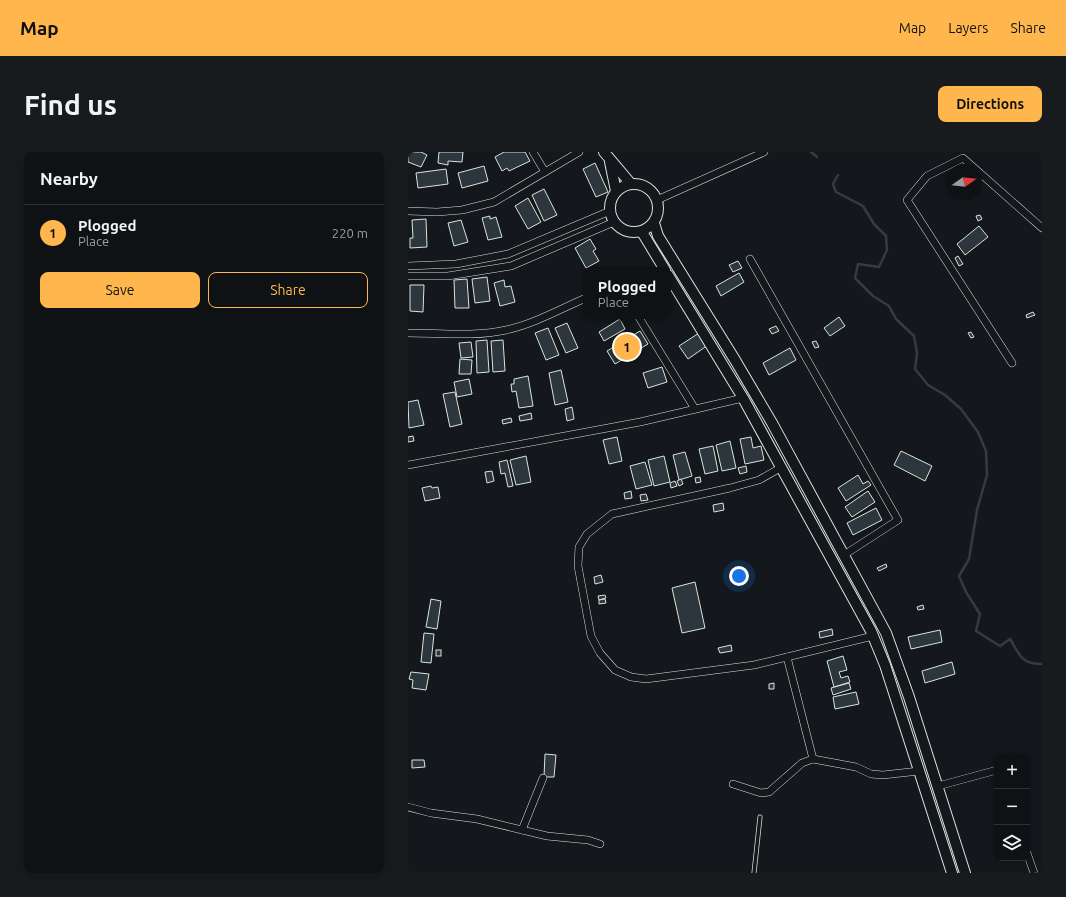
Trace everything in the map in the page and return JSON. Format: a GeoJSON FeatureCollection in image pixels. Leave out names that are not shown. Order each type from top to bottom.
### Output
{"type":"FeatureCollection","features":[{"type":"Feature","properties":{"kind":"street"},"geometry":{"type":"LineString","coordinates":[[533,152],[545,172]]}},
{"type":"Feature","properties":{"kind":"street"},"geometry":{"type":"LineString","coordinates":[[408,211],[437,212],[478,207],[494,202],[579,152]]}},
{"type":"Feature","properties":{"kind":"street"},"geometry":{"type":"LineString","coordinates":[[657,200],[764,152]]}},
{"type":"Feature","properties":{"kind":"street"},"geometry":{"type":"LineString","coordinates":[[607,156],[631,184]]}},
{"type":"Feature","properties":{"kind":"street"},"geometry":{"type":"LineString","coordinates":[[607,156],[616,191]]}},
{"type":"Feature","properties":{"kind":"street"},"geometry":{"type":"LineString","coordinates":[[1012,363],[907,200],[927,176],[963,158],[1042,228]]}},
{"type":"Feature","properties":{"kind":"street"},"geometry":{"type":"LineString","coordinates":[[631,184],[647,187],[653,192],[657,200],[658,216],[654,222],[642,232],[626,231],[614,222],[610,211],[612,198],[616,191],[623,186],[631,184]]}},
{"type":"Feature","properties":{"kind":"street"},"geometry":{"type":"LineString","coordinates":[[408,266],[456,264],[508,254],[610,211]]}},
{"type":"Feature","properties":{"kind":"street"},"geometry":{"type":"LineString","coordinates":[[408,276],[448,276],[511,266],[614,222]]}},
{"type":"Feature","properties":{"kind":"street"},"geometry":{"type":"LineString","coordinates":[[654,222],[658,236],[746,378],[886,633],[909,697],[966,873]]}},
{"type":"Feature","properties":{"kind":"street"},"geometry":{"type":"LineString","coordinates":[[642,232],[663,267]]}},
{"type":"Feature","properties":{"kind":"street"},"geometry":{"type":"LineString","coordinates":[[750,259],[898,520],[844,555]]}},
{"type":"Feature","properties":{"kind":"street"},"geometry":{"type":"LineString","coordinates":[[671,280],[743,398],[873,636],[885,665],[952,873]]}},
{"type":"Feature","properties":{"kind":"street"},"geometry":{"type":"LineString","coordinates":[[408,333],[487,333],[507,330],[531,322],[583,299]]}},
{"type":"Feature","properties":{"kind":"street"},"geometry":{"type":"LineString","coordinates":[[640,319],[695,409]]}},
{"type":"Feature","properties":{"kind":"street"},"geometry":{"type":"LineString","coordinates":[[408,465],[640,422],[743,398]]}},
{"type":"Feature","properties":{"kind":"street"},"geometry":{"type":"LineString","coordinates":[[782,467],[759,480],[730,488],[612,514],[587,534],[579,547],[578,566],[591,636],[600,653],[615,670],[631,677],[646,679],[742,667],[873,636]]}},
{"type":"Feature","properties":{"kind":"street"},"geometry":{"type":"LineString","coordinates":[[787,657],[813,759]]}},
{"type":"Feature","properties":{"kind":"street"},"geometry":{"type":"LineString","coordinates":[[734,784],[761,793],[769,792],[802,763],[813,759],[856,767],[871,774],[883,775],[920,770]]}},
{"type":"Feature","properties":{"kind":"street"},"geometry":{"type":"LineString","coordinates":[[938,786],[994,771]]}},
{"type":"Feature","properties":{"kind":"street"},"geometry":{"type":"LineString","coordinates":[[522,830],[543,778]]}},
{"type":"Feature","properties":{"kind":"street"},"geometry":{"type":"LineString","coordinates":[[408,807],[431,813],[477,819],[547,836],[588,840],[600,844]]}},
{"type":"Feature","properties":{"kind":"street"},"geometry":{"type":"LineString","coordinates":[[1030,861],[1034,873]]}},
{"type":"Feature","properties":{"kind":"lane"},"geometry":{"type":"LineString","coordinates":[[754,873],[760,817]]}},
{"type":"Feature","properties":{"kind":"building"},"geometry":{"type":"Polygon","coordinates":[[[408,152],[421,152],[427,155],[421,167],[408,162],[408,152]]]}},
{"type":"Feature","properties":{"kind":"building"},"geometry":{"type":"Polygon","coordinates":[[[439,152],[463,152],[462,162],[448,161],[448,165],[438,163],[439,152]]]}},
{"type":"Feature","properties":{"kind":"building"},"geometry":{"type":"Polygon","coordinates":[[[504,152],[525,152],[530,161],[509,171],[507,168],[502,171],[495,157],[504,152]]]}},
{"type":"Feature","properties":{"kind":"building"},"geometry":{"type":"Polygon","coordinates":[[[595,163],[608,192],[596,197],[583,169],[595,163]]]}},
{"type":"Feature","properties":{"kind":"building"},"geometry":{"type":"Polygon","coordinates":[[[484,166],[488,181],[462,188],[458,173],[484,166]]]}},
{"type":"Feature","properties":{"kind":"building"},"geometry":{"type":"Polygon","coordinates":[[[446,169],[448,184],[418,188],[416,173],[446,169]]]}},
{"type":"Feature","properties":{"kind":"building"},"geometry":{"type":"Polygon","coordinates":[[[544,189],[557,215],[544,221],[532,195],[544,189]]]}},
{"type":"Feature","properties":{"kind":"building"},"geometry":{"type":"Polygon","coordinates":[[[528,198],[541,222],[528,229],[515,206],[528,198]]]}},
{"type":"Feature","properties":{"kind":"building"},"geometry":{"type":"Polygon","coordinates":[[[980,215],[982,219],[978,221],[976,216],[980,215]]]}},
{"type":"Feature","properties":{"kind":"building"},"geometry":{"type":"Polygon","coordinates":[[[490,216],[490,219],[496,217],[502,237],[488,240],[482,218],[490,216]]]}},
{"type":"Feature","properties":{"kind":"building"},"geometry":{"type":"Polygon","coordinates":[[[426,219],[427,247],[410,248],[410,238],[413,238],[412,220],[426,219]]]}},
{"type":"Feature","properties":{"kind":"building"},"geometry":{"type":"Polygon","coordinates":[[[461,220],[468,242],[454,246],[448,223],[461,220]]]}},
{"type":"Feature","properties":{"kind":"building"},"geometry":{"type":"Polygon","coordinates":[[[979,226],[988,237],[965,255],[957,244],[979,226]]]}},
{"type":"Feature","properties":{"kind":"building"},"geometry":{"type":"Polygon","coordinates":[[[590,239],[596,249],[593,251],[599,261],[585,267],[575,248],[590,239]]]}},
{"type":"Feature","properties":{"kind":"building"},"geometry":{"type":"Polygon","coordinates":[[[958,256],[963,264],[959,266],[955,258],[958,256]]]}},
{"type":"Feature","properties":{"kind":"building"},"geometry":{"type":"Polygon","coordinates":[[[738,261],[742,268],[733,272],[729,265],[738,261]]]}},
{"type":"Feature","properties":{"kind":"building"},"geometry":{"type":"Polygon","coordinates":[[[739,273],[744,282],[721,296],[716,286],[739,273]]]}},
{"type":"Feature","properties":{"kind":"building"},"geometry":{"type":"Polygon","coordinates":[[[487,277],[490,301],[475,303],[472,279],[487,277]]]}},
{"type":"Feature","properties":{"kind":"building"},"geometry":{"type":"Polygon","coordinates":[[[467,279],[469,308],[455,308],[454,280],[467,279]]]}},
{"type":"Feature","properties":{"kind":"building"},"geometry":{"type":"Polygon","coordinates":[[[504,280],[505,287],[511,286],[515,302],[500,306],[494,283],[504,280]]]}},
{"type":"Feature","properties":{"kind":"building"},"geometry":{"type":"Polygon","coordinates":[[[671,284],[674,289],[671,291],[671,284]]]}},
{"type":"Feature","properties":{"kind":"building"},"geometry":{"type":"Polygon","coordinates":[[[410,285],[424,285],[423,312],[410,311],[410,285]]]}},
{"type":"Feature","properties":{"kind":"building"},"geometry":{"type":"Polygon","coordinates":[[[1033,312],[1035,315],[1027,318],[1026,315],[1033,312]]]}},
{"type":"Feature","properties":{"kind":"building"},"geometry":{"type":"Polygon","coordinates":[[[839,317],[845,326],[830,336],[824,328],[839,317]]]}},
{"type":"Feature","properties":{"kind":"building"},"geometry":{"type":"Polygon","coordinates":[[[620,319],[625,329],[604,341],[599,332],[620,319]]]}},
{"type":"Feature","properties":{"kind":"building"},"geometry":{"type":"Polygon","coordinates":[[[567,323],[578,348],[566,353],[555,328],[567,323]]]}},
{"type":"Feature","properties":{"kind":"building"},"geometry":{"type":"Polygon","coordinates":[[[776,326],[779,331],[772,334],[769,329],[776,326]]]}},
{"type":"Feature","properties":{"kind":"building"},"geometry":{"type":"Polygon","coordinates":[[[548,328],[559,355],[546,360],[535,333],[548,328]]]}},
{"type":"Feature","properties":{"kind":"building"},"geometry":{"type":"Polygon","coordinates":[[[640,331],[648,344],[615,364],[607,351],[640,331]]]}},
{"type":"Feature","properties":{"kind":"building"},"geometry":{"type":"Polygon","coordinates":[[[971,332],[974,337],[971,338],[968,333],[971,332]]]}},
{"type":"Feature","properties":{"kind":"building"},"geometry":{"type":"Polygon","coordinates":[[[699,333],[708,345],[688,359],[679,346],[699,333]]]}},
{"type":"Feature","properties":{"kind":"building"},"geometry":{"type":"Polygon","coordinates":[[[487,340],[489,372],[477,373],[476,341],[487,340]]]}},
{"type":"Feature","properties":{"kind":"building"},"geometry":{"type":"Polygon","coordinates":[[[503,340],[505,371],[493,372],[491,341],[503,340]]]}},
{"type":"Feature","properties":{"kind":"building"},"geometry":{"type":"Polygon","coordinates":[[[816,341],[819,347],[815,348],[812,342],[816,341]]]}},
{"type":"Feature","properties":{"kind":"building"},"geometry":{"type":"Polygon","coordinates":[[[471,342],[473,357],[461,358],[459,343],[471,342]]]}},
{"type":"Feature","properties":{"kind":"building"},"geometry":{"type":"Polygon","coordinates":[[[790,348],[796,360],[769,375],[763,363],[790,348]]]}},
{"type":"Feature","properties":{"kind":"building"},"geometry":{"type":"Polygon","coordinates":[[[460,359],[472,360],[471,374],[459,374],[460,359]]]}},
{"type":"Feature","properties":{"kind":"building"},"geometry":{"type":"Polygon","coordinates":[[[662,367],[667,382],[648,388],[643,373],[662,367]]]}},
{"type":"Feature","properties":{"kind":"building"},"geometry":{"type":"Polygon","coordinates":[[[561,370],[568,402],[555,405],[549,373],[561,370]]]}},
{"type":"Feature","properties":{"kind":"building"},"geometry":{"type":"Polygon","coordinates":[[[528,376],[533,406],[519,408],[516,391],[512,392],[511,384],[514,384],[514,379],[528,376]]]}},
{"type":"Feature","properties":{"kind":"building"},"geometry":{"type":"Polygon","coordinates":[[[469,379],[472,394],[457,397],[454,382],[469,379]]]}},
{"type":"Feature","properties":{"kind":"building"},"geometry":{"type":"Polygon","coordinates":[[[455,392],[462,424],[450,427],[443,394],[455,392]]]}},
{"type":"Feature","properties":{"kind":"building"},"geometry":{"type":"Polygon","coordinates":[[[418,400],[424,425],[409,428],[408,402],[418,400]]]}},
{"type":"Feature","properties":{"kind":"building"},"geometry":{"type":"Polygon","coordinates":[[[572,407],[574,419],[567,421],[565,409],[572,407]]]}},
{"type":"Feature","properties":{"kind":"building"},"geometry":{"type":"Polygon","coordinates":[[[531,413],[532,419],[520,421],[519,416],[531,413]]]}},
{"type":"Feature","properties":{"kind":"building"},"geometry":{"type":"Polygon","coordinates":[[[511,418],[512,422],[503,424],[502,420],[511,418]]]}},
{"type":"Feature","properties":{"kind":"building"},"geometry":{"type":"Polygon","coordinates":[[[413,436],[414,441],[408,442],[408,437],[413,436]]]}},
{"type":"Feature","properties":{"kind":"building"},"geometry":{"type":"Polygon","coordinates":[[[617,437],[622,461],[609,464],[603,440],[617,437]]]}},
{"type":"Feature","properties":{"kind":"building"},"geometry":{"type":"Polygon","coordinates":[[[751,437],[753,448],[761,446],[764,460],[745,464],[740,439],[751,437]]]}},
{"type":"Feature","properties":{"kind":"building"},"geometry":{"type":"Polygon","coordinates":[[[730,441],[736,468],[722,471],[716,445],[730,441]]]}},
{"type":"Feature","properties":{"kind":"building"},"geometry":{"type":"Polygon","coordinates":[[[713,446],[718,471],[705,474],[699,449],[713,446]]]}},
{"type":"Feature","properties":{"kind":"building"},"geometry":{"type":"Polygon","coordinates":[[[901,451],[932,466],[925,481],[894,465],[901,451]]]}},
{"type":"Feature","properties":{"kind":"building"},"geometry":{"type":"Polygon","coordinates":[[[685,452],[692,476],[679,480],[673,455],[685,452]]]}},
{"type":"Feature","properties":{"kind":"building"},"geometry":{"type":"Polygon","coordinates":[[[526,456],[531,482],[516,485],[510,460],[526,456]]]}},
{"type":"Feature","properties":{"kind":"building"},"geometry":{"type":"Polygon","coordinates":[[[664,456],[670,482],[654,486],[648,460],[664,456]]]}},
{"type":"Feature","properties":{"kind":"building"},"geometry":{"type":"Polygon","coordinates":[[[507,460],[513,486],[508,487],[505,473],[501,474],[499,462],[507,460]]]}},
{"type":"Feature","properties":{"kind":"building"},"geometry":{"type":"Polygon","coordinates":[[[645,462],[652,485],[636,489],[630,466],[645,462]]]}},
{"type":"Feature","properties":{"kind":"building"},"geometry":{"type":"Polygon","coordinates":[[[746,466],[747,472],[740,474],[738,468],[746,466]]]}},
{"type":"Feature","properties":{"kind":"building"},"geometry":{"type":"Polygon","coordinates":[[[492,471],[494,481],[487,483],[485,472],[492,471]]]}},
{"type":"Feature","properties":{"kind":"building"},"geometry":{"type":"Polygon","coordinates":[[[858,475],[863,484],[868,481],[871,485],[846,501],[838,488],[858,475]]]}},
{"type":"Feature","properties":{"kind":"building"},"geometry":{"type":"Polygon","coordinates":[[[700,477],[701,482],[696,483],[695,478],[700,477]]]}},
{"type":"Feature","properties":{"kind":"building"},"geometry":{"type":"Polygon","coordinates":[[[681,479],[683,484],[679,486],[677,481],[681,479]]]}},
{"type":"Feature","properties":{"kind":"building"},"geometry":{"type":"Polygon","coordinates":[[[675,481],[677,486],[671,488],[670,483],[675,481]]]}},
{"type":"Feature","properties":{"kind":"building"},"geometry":{"type":"Polygon","coordinates":[[[431,486],[432,488],[438,487],[440,498],[425,501],[422,488],[431,486]]]}},
{"type":"Feature","properties":{"kind":"building"},"geometry":{"type":"Polygon","coordinates":[[[631,491],[632,498],[625,499],[624,493],[631,491]]]}},
{"type":"Feature","properties":{"kind":"building"},"geometry":{"type":"Polygon","coordinates":[[[868,491],[875,502],[852,517],[845,507],[868,491]]]}},
{"type":"Feature","properties":{"kind":"building"},"geometry":{"type":"Polygon","coordinates":[[[646,494],[648,500],[641,501],[640,495],[646,494]]]}},
{"type":"Feature","properties":{"kind":"building"},"geometry":{"type":"Polygon","coordinates":[[[723,503],[724,510],[714,512],[713,505],[723,503]]]}},
{"type":"Feature","properties":{"kind":"building"},"geometry":{"type":"Polygon","coordinates":[[[876,508],[882,520],[853,535],[847,523],[876,508]]]}},
{"type":"Feature","properties":{"kind":"building"},"geometry":{"type":"Polygon","coordinates":[[[886,564],[887,567],[879,571],[877,568],[886,564]]]}},
{"type":"Feature","properties":{"kind":"building"},"geometry":{"type":"Polygon","coordinates":[[[601,575],[603,582],[595,584],[594,577],[601,575]]]}},
{"type":"Feature","properties":{"kind":"building"},"geometry":{"type":"Polygon","coordinates":[[[695,582],[705,628],[682,633],[672,588],[695,582]]]}},
{"type":"Feature","properties":{"kind":"building"},"geometry":{"type":"Polygon","coordinates":[[[605,595],[606,598],[599,600],[598,596],[605,595]]]}},
{"type":"Feature","properties":{"kind":"building"},"geometry":{"type":"Polygon","coordinates":[[[431,599],[441,601],[437,629],[426,627],[431,599]]]}},
{"type":"Feature","properties":{"kind":"building"},"geometry":{"type":"Polygon","coordinates":[[[605,599],[606,603],[599,604],[599,600],[605,599]]]}},
{"type":"Feature","properties":{"kind":"building"},"geometry":{"type":"Polygon","coordinates":[[[923,605],[924,609],[918,610],[917,607],[923,605]]]}},
{"type":"Feature","properties":{"kind":"building"},"geometry":{"type":"Polygon","coordinates":[[[832,629],[833,635],[820,638],[819,632],[832,629]]]}},
{"type":"Feature","properties":{"kind":"building"},"geometry":{"type":"Polygon","coordinates":[[[940,630],[942,642],[911,649],[908,637],[940,630]]]}},
{"type":"Feature","properties":{"kind":"building"},"geometry":{"type":"Polygon","coordinates":[[[424,633],[434,634],[431,663],[421,662],[424,633]]]}},
{"type":"Feature","properties":{"kind":"building"},"geometry":{"type":"Polygon","coordinates":[[[731,645],[732,651],[720,653],[718,648],[731,645]]]}},
{"type":"Feature","properties":{"kind":"building"},"geometry":{"type":"Polygon","coordinates":[[[436,650],[441,650],[441,656],[436,656],[436,650]]]}},
{"type":"Feature","properties":{"kind":"building"},"geometry":{"type":"Polygon","coordinates":[[[843,656],[847,670],[839,672],[841,678],[848,676],[850,682],[834,687],[827,661],[843,656]]]}},
{"type":"Feature","properties":{"kind":"building"},"geometry":{"type":"Polygon","coordinates":[[[952,662],[955,674],[925,683],[922,671],[952,662]]]}},
{"type":"Feature","properties":{"kind":"building"},"geometry":{"type":"Polygon","coordinates":[[[411,672],[429,674],[426,690],[412,688],[413,680],[409,679],[411,672]]]}},
{"type":"Feature","properties":{"kind":"building"},"geometry":{"type":"Polygon","coordinates":[[[774,683],[774,689],[769,689],[769,684],[774,683]]]}},
{"type":"Feature","properties":{"kind":"building"},"geometry":{"type":"Polygon","coordinates":[[[849,683],[851,689],[833,695],[831,688],[849,683]]]}},
{"type":"Feature","properties":{"kind":"building"},"geometry":{"type":"Polygon","coordinates":[[[856,692],[859,704],[835,709],[833,697],[856,692]]]}},
{"type":"Feature","properties":{"kind":"building"},"geometry":{"type":"Polygon","coordinates":[[[545,754],[556,755],[554,777],[544,777],[545,754]]]}},
{"type":"Feature","properties":{"kind":"building"},"geometry":{"type":"Polygon","coordinates":[[[412,760],[424,760],[425,767],[412,768],[412,760]]]}},
{"type":"Feature","properties":{"kind":"waterway"},"geometry":{"type":"LineString","coordinates":[[811,152],[817,157]]}},
{"type":"Feature","properties":{"kind":"waterway"},"geometry":{"type":"LineString","coordinates":[[838,175],[833,184],[836,192],[863,206],[874,224],[886,236],[887,250],[879,267],[858,264],[855,278],[873,296],[889,306],[896,319],[914,336],[917,353],[915,369],[928,385],[945,395],[961,409],[978,432],[986,451],[987,475],[977,510],[969,559],[959,576],[966,592],[980,614],[976,631],[1000,646],[1010,639],[1022,658],[1035,664],[1042,664]]}},
{"type":"Feature","properties":{"kind":"place","name":"Plogged"},"geometry":{"type":"Point","coordinates":[627,347]}}]}
